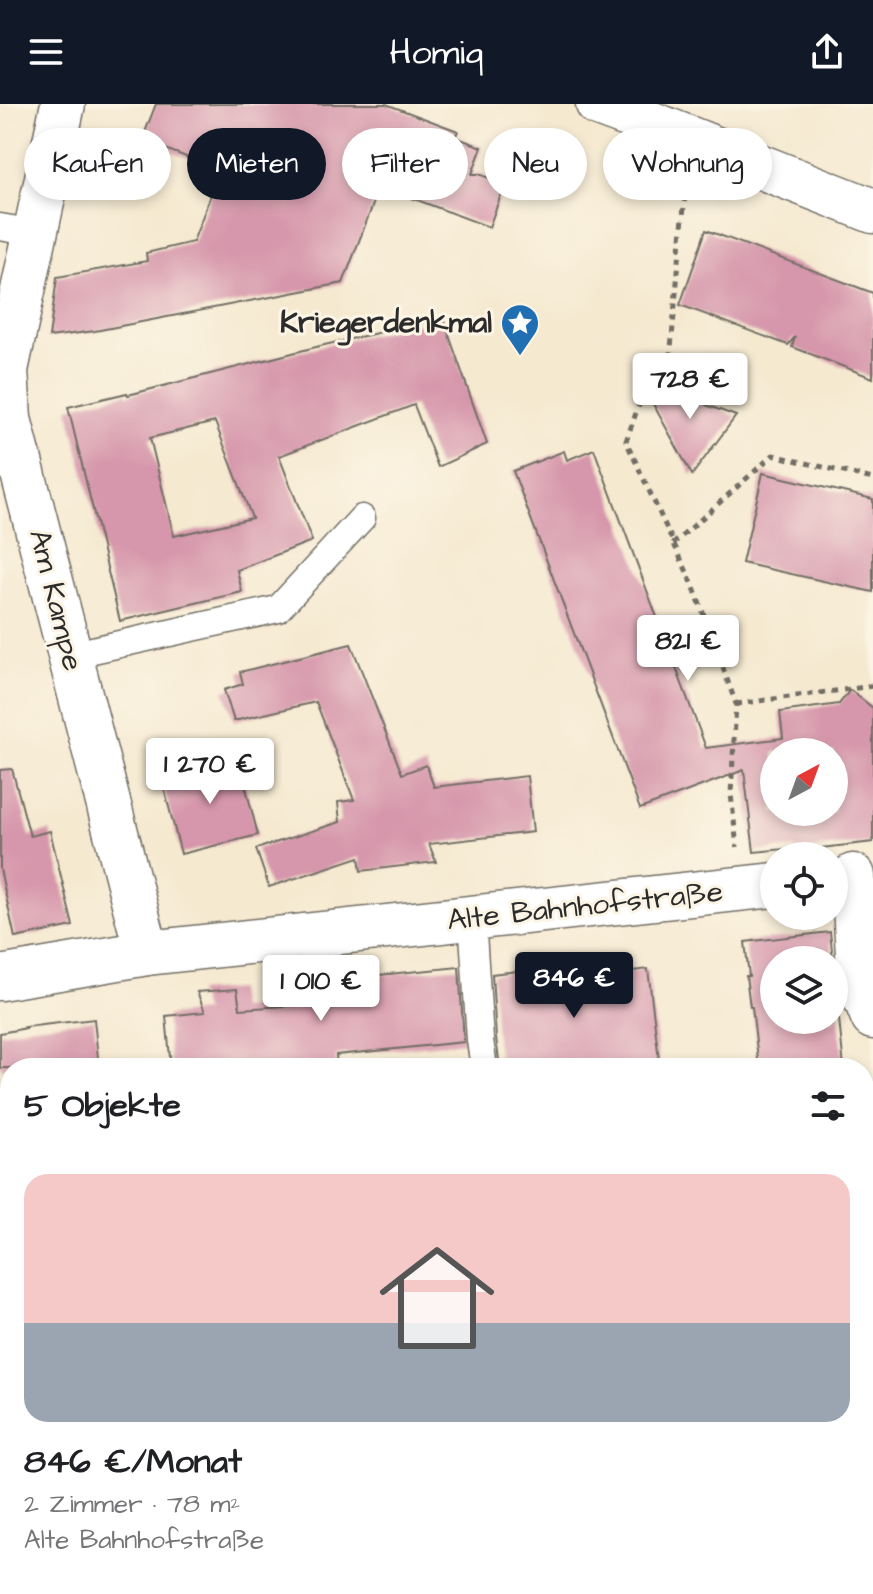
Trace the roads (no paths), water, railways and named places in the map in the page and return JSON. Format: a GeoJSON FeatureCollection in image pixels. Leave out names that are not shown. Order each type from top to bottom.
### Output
{"type":"FeatureCollection","features":[{"type":"Feature","properties":{"kind":"street","name":"Am Kampe"},"geometry":{"type":"LineString","coordinates":[[63,104],[18,230],[6,370],[9,419],[147,953]]}},
{"type":"Feature","properties":{"kind":"street"},"geometry":{"type":"LineString","coordinates":[[598,104],[670,123],[873,211]]}},
{"type":"Feature","properties":{"kind":"street"},"geometry":{"type":"LineString","coordinates":[[853,876],[860,985],[873,1017]]}},
{"type":"Feature","properties":{"kind":"street","name":"Alte Bahnhofstraße"},"geometry":{"type":"LineString","coordinates":[[0,978],[147,953],[758,887]]}},
{"type":"Feature","properties":{"kind":"lane"},"geometry":{"type":"LineString","coordinates":[[70,655],[278,609],[362,518]]}},
{"type":"Feature","properties":{"kind":"lane"},"geometry":{"type":"LineString","coordinates":[[472,918],[483,1058]]}},
{"type":"Feature","properties":{"kind":"place","name":"Kriegerdenkmal"},"geometry":{"type":"Point","coordinates":[520,357]}}]}
